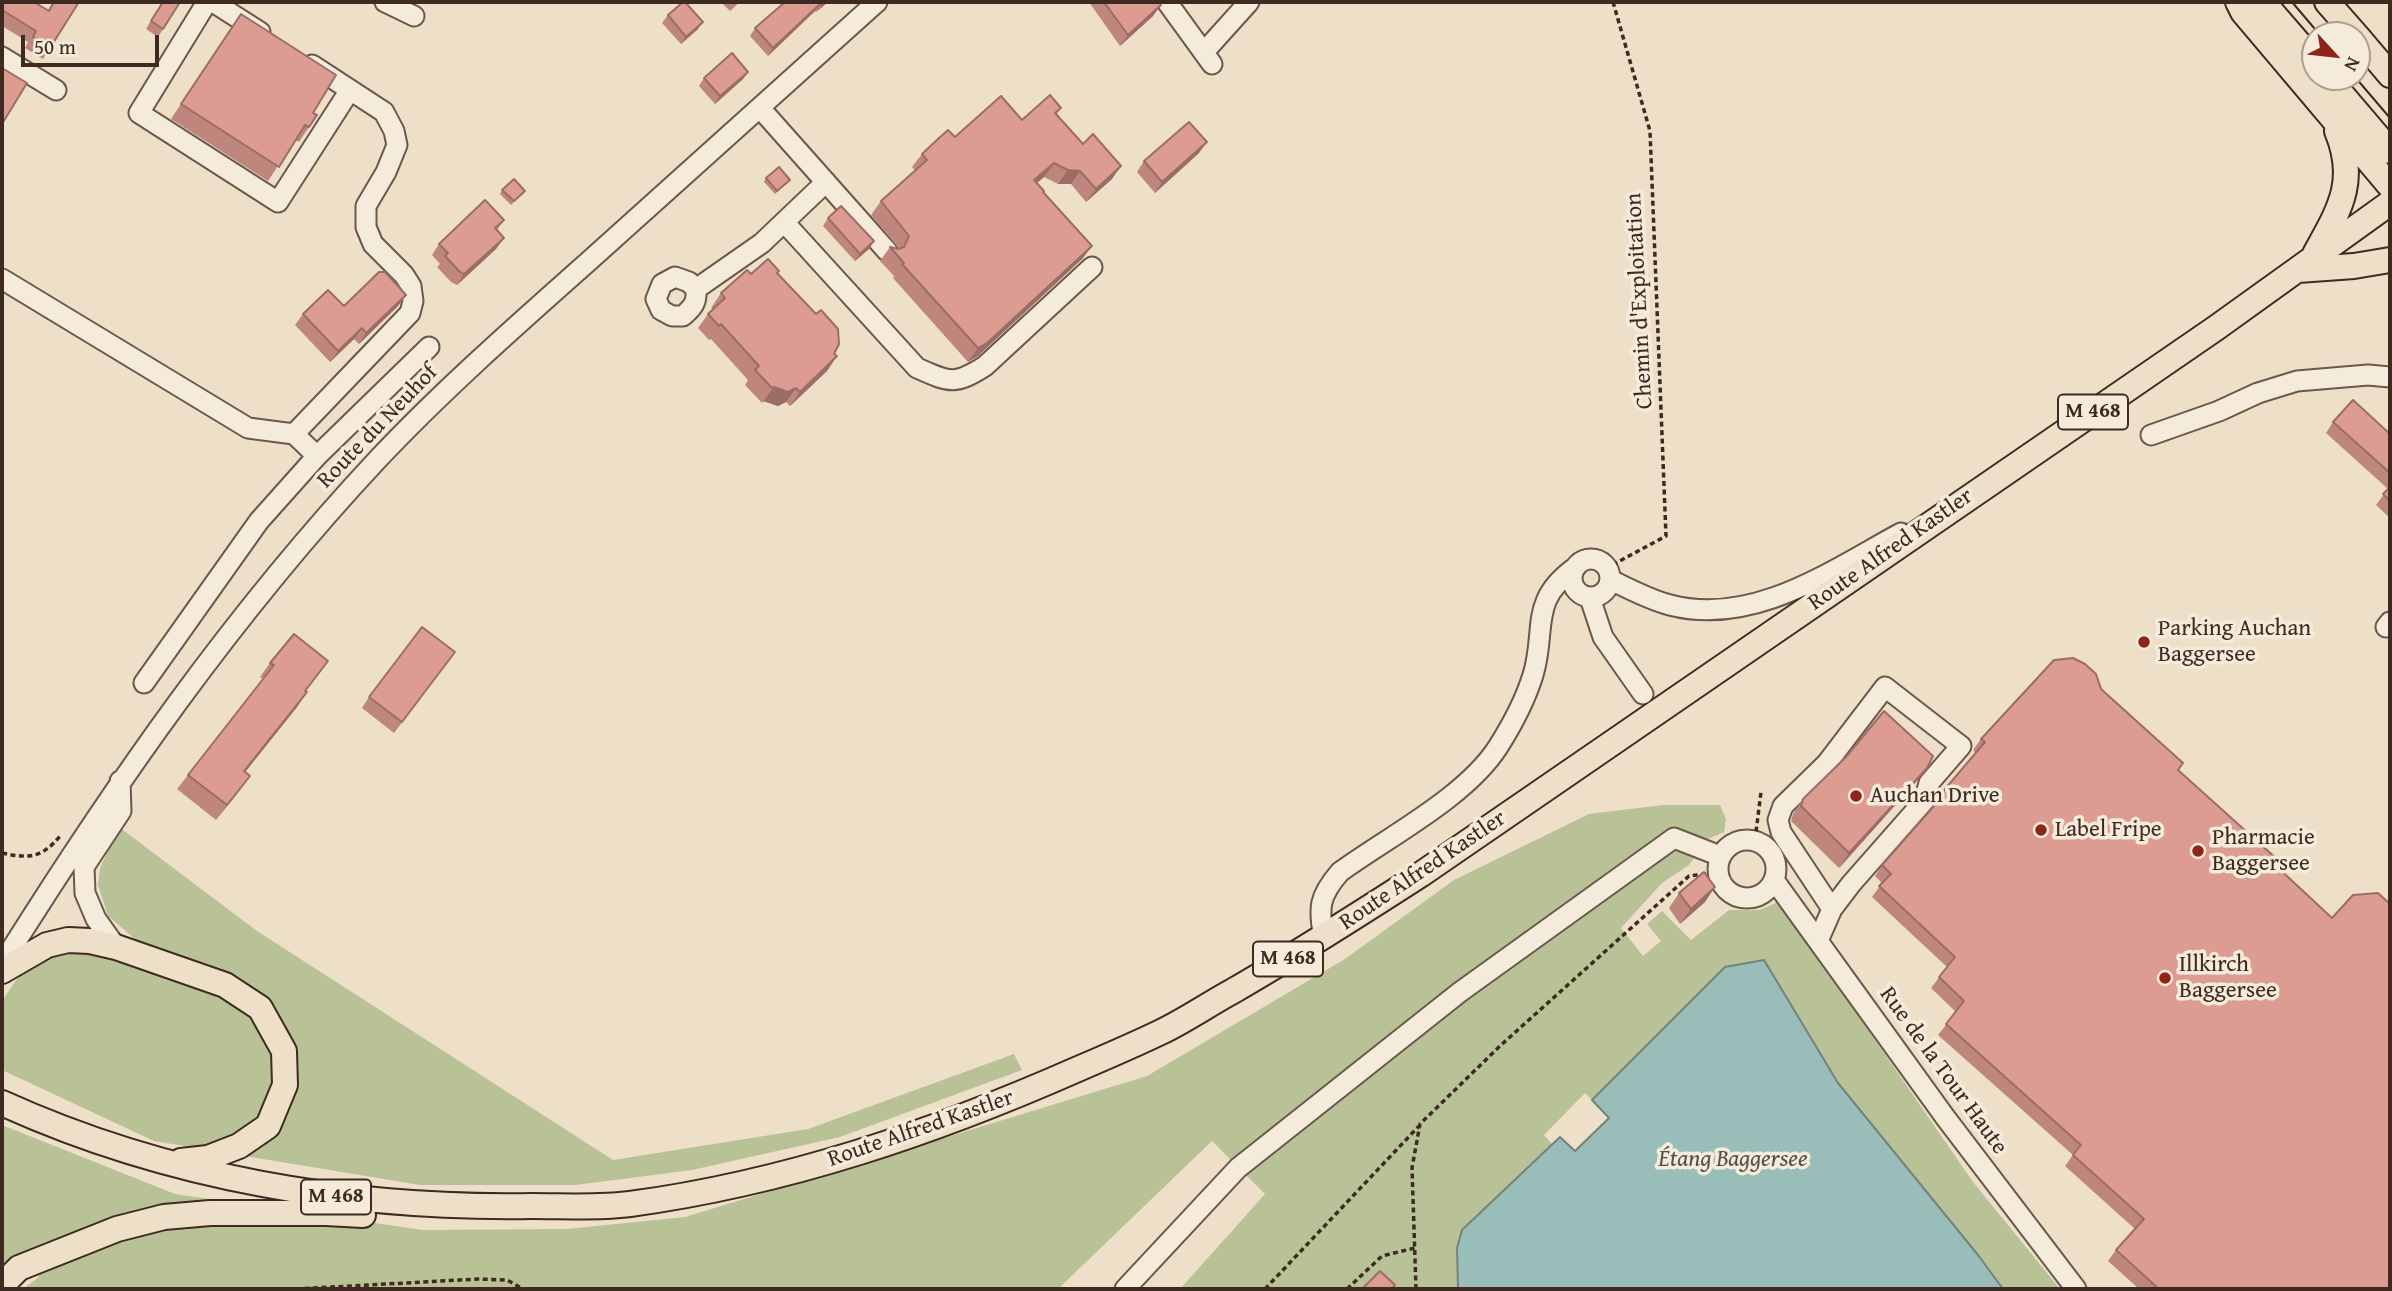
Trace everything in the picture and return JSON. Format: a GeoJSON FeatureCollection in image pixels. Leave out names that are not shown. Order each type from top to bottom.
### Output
{"type":"FeatureCollection","features":[{"type":"Feature","properties":{"kind":"main road"},"geometry":{"type":"LineString","coordinates":[[2238,2],[2243,12],[2390,187]]}},
{"type":"Feature","properties":{"kind":"main road"},"geometry":{"type":"LineString","coordinates":[[2263,2],[2301,46]]}},
{"type":"Feature","properties":{"kind":"main road"},"geometry":{"type":"LineString","coordinates":[[2327,2],[2343,21]]}},
{"type":"Feature","properties":{"kind":"main road"},"geometry":{"type":"LineString","coordinates":[[2371,52],[2390,73]]}},
{"type":"Feature","properties":{"kind":"main road"},"geometry":{"type":"LineString","coordinates":[[2339,91],[2390,151]]}},
{"type":"Feature","properties":{"kind":"main road"},"geometry":{"type":"LineString","coordinates":[[2331,118],[2345,155],[2347,182],[2341,204],[2305,265],[2354,266],[2390,260]]}},
{"type":"Feature","properties":{"kind":"main road","name":"Route Alfred Kastler"},"geometry":{"type":"LineString","coordinates":[[2,1103],[107,1144],[162,1161],[249,1181],[340,1197],[430,1205],[513,1207],[627,1205],[732,1186],[844,1158],[1003,1101],[1163,1031],[1324,938],[1420,875],[2217,328],[2390,204]]}},
{"type":"Feature","properties":{"kind":"main road"},"geometry":{"type":"LineString","coordinates":[[2,971],[32,952],[68,940],[116,947],[225,985],[260,1008],[284,1051],[285,1085],[268,1126],[239,1146],[208,1158],[162,1161]]}},
{"type":"Feature","properties":{"kind":"main road"},"geometry":{"type":"LineString","coordinates":[[7,1275],[117,1229],[164,1217],[210,1213],[326,1213],[421,1218],[466,1215],[513,1207]]}},
{"type":"Feature","properties":{"kind":"street"},"geometry":{"type":"LineString","coordinates":[[207,2],[139,113],[278,202],[349,90]]}},
{"type":"Feature","properties":{"kind":"street"},"geometry":{"type":"LineString","coordinates":[[214,2],[384,112],[394,131],[397,145],[386,172],[366,206],[366,227],[373,244],[404,275],[411,286],[413,302],[410,313],[294,434]]}},
{"type":"Feature","properties":{"kind":"street"},"geometry":{"type":"LineString","coordinates":[[385,2],[414,16]]}},
{"type":"Feature","properties":{"kind":"street","name":"Route du Neuhof"},"geometry":{"type":"LineString","coordinates":[[2,964],[78,843],[199,672],[312,533],[381,456],[503,338],[877,2]]}},
{"type":"Feature","properties":{"kind":"street"},"geometry":{"type":"LineString","coordinates":[[1167,2],[1208,58],[1249,2]]}},
{"type":"Feature","properties":{"kind":"street"},"geometry":{"type":"LineString","coordinates":[[2,57],[57,90]]}},
{"type":"Feature","properties":{"kind":"street"},"geometry":{"type":"LineString","coordinates":[[760,108],[887,251]]}},
{"type":"Feature","properties":{"kind":"street"},"geometry":{"type":"LineString","coordinates":[[696,289],[762,243],[826,182]]}},
{"type":"Feature","properties":{"kind":"street"},"geometry":{"type":"LineString","coordinates":[[784,222],[916,368],[942,379],[964,379],[985,366],[1092,267]]}},
{"type":"Feature","properties":{"kind":"street"},"geometry":{"type":"LineString","coordinates":[[2,279],[248,428],[294,434],[317,456]]}},
{"type":"Feature","properties":{"kind":"street"},"geometry":{"type":"LineString","coordinates":[[144,683],[259,520],[317,456],[429,347]]}},
{"type":"Feature","properties":{"kind":"street"},"geometry":{"type":"LineString","coordinates":[[2151,435],[2219,411],[2258,393],[2297,381],[2368,375],[2390,377]]}},
{"type":"Feature","properties":{"kind":"street"},"geometry":{"type":"LineString","coordinates":[[1324,938],[1320,916],[1322,898],[1329,884],[1340,872],[1463,787],[1496,750],[1518,712],[1533,674],[1541,610],[1557,582],[1585,560],[1591,559],[1608,573],[1671,605],[1723,609],[1753,605],[1813,580],[1970,496]]}},
{"type":"Feature","properties":{"kind":"street"},"geometry":{"type":"LineString","coordinates":[[1576,567],[1573,584],[1579,593],[1590,598],[1606,591],[1608,573]]}},
{"type":"Feature","properties":{"kind":"street"},"geometry":{"type":"LineString","coordinates":[[1590,598],[1603,637],[1643,694]]}},
{"type":"Feature","properties":{"kind":"street"},"geometry":{"type":"LineString","coordinates":[[1818,941],[1832,909],[1924,801],[1929,783],[1961,746],[1885,687],[1827,764],[1783,806],[1778,820],[1781,832],[1832,909]]}},
{"type":"Feature","properties":{"kind":"street"},"geometry":{"type":"LineString","coordinates":[[116,947],[96,919],[85,893],[84,867],[121,811],[120,781]]}},
{"type":"Feature","properties":{"kind":"street"},"geometry":{"type":"LineString","coordinates":[[1125,1289],[1238,1168],[1460,992],[1674,838],[1719,864],[1720,881],[1725,889],[1742,898],[1761,895],[1769,889],[1774,880]]}},
{"type":"Feature","properties":{"kind":"street","name":"Rue de la Tour Haute"},"geometry":{"type":"LineString","coordinates":[[1719,864],[1726,848],[1735,842],[1755,840],[1764,845],[1775,860],[1774,880],[1945,1117],[2076,1289]]}},
{"type":"Feature","properties":{"kind":"path","name":"Chemin d'Exploitation"},"geometry":{"type":"LineString","coordinates":[[1608,573],[1666,536],[1650,131],[1613,2]]}},
{"type":"Feature","properties":{"kind":"path"},"geometry":{"type":"LineString","coordinates":[[2,853],[30,857],[40,855],[48,850],[67,828]]}},
{"type":"Feature","properties":{"kind":"path"},"geometry":{"type":"LineString","coordinates":[[1265,1289],[1420,1124],[1501,1045],[1689,876],[1719,864]]}},
{"type":"Feature","properties":{"kind":"path"},"geometry":{"type":"LineString","coordinates":[[1416,1289],[1412,1168],[1420,1124]]}},
{"type":"Feature","properties":{"kind":"path"},"geometry":{"type":"LineString","coordinates":[[1347,1289],[1382,1256],[1415,1248]]}},
{"type":"Feature","properties":{"kind":"path"},"geometry":{"type":"LineString","coordinates":[[296,1289],[478,1279],[507,1280],[523,1289]]}},
{"type":"Feature","properties":{"kind":"green space"},"geometry":{"type":"Polygon","coordinates":[[[1663,805],[1720,805],[1726,819],[1724,832],[1708,839],[1689,865],[1662,883],[1621,928],[1643,956],[1661,941],[1647,924],[1662,911],[1691,940],[1729,910],[1759,910],[1776,903],[1802,934],[1973,1182],[2060,1289],[2003,1289],[1838,1083],[1764,960],[1725,967],[1592,1100],[1585,1093],[1544,1135],[1552,1144],[1462,1230],[1457,1248],[1458,1289],[1180,1289],[1265,1194],[1212,1141],[1058,1289],[23,1289],[39,1277],[25,1260],[2,1272],[2,1125],[175,1194],[423,1230],[567,1229],[685,1217],[1147,1076],[1345,959],[1454,880],[1589,814],[1663,805]]]}},
{"type":"Feature","properties":{"kind":"green space"},"geometry":{"type":"Polygon","coordinates":[[[119,827],[257,931],[613,1160],[808,1129],[1014,1054],[1022,1070],[840,1137],[692,1170],[576,1185],[420,1185],[154,1141],[2,1070],[2,1001],[27,964],[58,950],[85,950],[124,963],[135,939],[108,916],[98,885],[100,868],[119,827]]]}},
{"type":"Feature","properties":{"kind":"water","name":"Étang Baggersee"},"geometry":{"type":"Polygon","coordinates":[[[1764,960],[1838,1083],[2003,1289],[1458,1289],[1457,1248],[1462,1230],[1560,1137],[1575,1151],[1609,1118],[1592,1100],[1725,967],[1764,960]]]}},
{"type":"Feature","properties":{"kind":"building"},"geometry":{"type":"Polygon","coordinates":[[[2,2],[34,2],[49,11],[54,2],[79,2],[50,48],[33,37],[36,31],[2,10],[2,2]]]}},
{"type":"Feature","properties":{"kind":"building"},"geometry":{"type":"Polygon","coordinates":[[[163,2],[180,2],[163,29],[151,21],[163,2]]]}},
{"type":"Feature","properties":{"kind":"building"},"geometry":{"type":"Polygon","coordinates":[[[683,2],[703,22],[686,37],[668,15],[683,2]]]}},
{"type":"Feature","properties":{"kind":"building"},"geometry":{"type":"Polygon","coordinates":[[[785,2],[825,2],[773,48],[755,28],[785,2]]]}},
{"type":"Feature","properties":{"kind":"building"},"geometry":{"type":"Polygon","coordinates":[[[1104,2],[1159,2],[1161,5],[1128,35],[1104,2]]]}},
{"type":"Feature","properties":{"kind":"building"},"geometry":{"type":"Polygon","coordinates":[[[241,14],[336,75],[313,113],[317,115],[309,127],[305,125],[279,167],[181,104],[241,14]]]}},
{"type":"Feature","properties":{"kind":"building"},"geometry":{"type":"Polygon","coordinates":[[[732,53],[748,72],[720,96],[704,78],[732,53]]]}},
{"type":"Feature","properties":{"kind":"building"},"geometry":{"type":"Polygon","coordinates":[[[2,68],[27,83],[2,124],[2,68]]]}},
{"type":"Feature","properties":{"kind":"building"},"geometry":{"type":"Polygon","coordinates":[[[1050,95],[1061,108],[1055,113],[1083,144],[1093,134],[1121,166],[1096,189],[1080,171],[1068,170],[1054,163],[1034,180],[1092,246],[987,343],[978,348],[902,264],[904,263],[890,247],[904,247],[909,236],[881,201],[927,160],[922,154],[948,130],[955,137],[1001,96],[1022,120],[1050,95]]]}},
{"type":"Feature","properties":{"kind":"building"},"geometry":{"type":"Polygon","coordinates":[[[1189,122],[1207,142],[1162,182],[1144,161],[1189,122]]]}},
{"type":"Feature","properties":{"kind":"building"},"geometry":{"type":"Polygon","coordinates":[[[779,167],[790,180],[777,191],[766,178],[779,167]]]}},
{"type":"Feature","properties":{"kind":"building"},"geometry":{"type":"Polygon","coordinates":[[[514,179],[525,191],[514,201],[502,190],[514,179]]]}},
{"type":"Feature","properties":{"kind":"building"},"geometry":{"type":"Polygon","coordinates":[[[485,200],[504,220],[495,228],[504,238],[464,274],[445,256],[448,253],[439,244],[485,200]]]}},
{"type":"Feature","properties":{"kind":"building"},"geometry":{"type":"Polygon","coordinates":[[[841,206],[874,241],[860,254],[828,218],[841,206]]]}},
{"type":"Feature","properties":{"kind":"building"},"geometry":{"type":"Polygon","coordinates":[[[768,259],[779,271],[777,273],[816,314],[821,310],[838,329],[839,344],[834,354],[837,356],[800,392],[796,388],[788,392],[772,388],[755,370],[759,366],[721,324],[719,326],[708,314],[725,298],[721,293],[747,270],[751,274],[768,259]]]}},
{"type":"Feature","properties":{"kind":"building"},"geometry":{"type":"Polygon","coordinates":[[[379,272],[385,272],[406,295],[366,333],[362,328],[338,351],[303,314],[328,290],[344,306],[379,272]]]}},
{"type":"Feature","properties":{"kind":"building"},"geometry":{"type":"Polygon","coordinates":[[[2353,400],[2390,434],[2390,473],[2333,422],[2353,400]]]}},
{"type":"Feature","properties":{"kind":"building"},"geometry":{"type":"Polygon","coordinates":[[[2390,487],[2390,501],[2383,494],[2390,487]]]}},
{"type":"Feature","properties":{"kind":"building"},"geometry":{"type":"Polygon","coordinates":[[[422,627],[455,652],[402,722],[369,697],[422,627]]]}},
{"type":"Feature","properties":{"kind":"building"},"geometry":{"type":"Polygon","coordinates":[[[294,634],[328,661],[305,691],[307,692],[244,771],[250,776],[227,805],[188,775],[274,665],[270,663],[294,634]]]}},
{"type":"Feature","properties":{"kind":"building","name":"Illkirch Baggersee"},"geometry":{"type":"Polygon","coordinates":[[[2073,658],[2096,674],[2101,689],[2183,763],[2178,770],[2278,860],[2274,864],[2332,918],[2353,895],[2378,893],[2390,904],[2390,1289],[2159,1289],[2116,1250],[2144,1219],[2073,1155],[2081,1145],[1946,1024],[1964,1001],[1939,977],[1955,957],[1879,886],[1891,874],[1882,865],[1941,798],[1945,789],[1985,742],[1981,739],[2054,660],[2073,658]]]}},
{"type":"Feature","properties":{"kind":"building","name":"Auchan Drive"},"geometry":{"type":"Polygon","coordinates":[[[1884,711],[1933,756],[1927,768],[1849,853],[1801,806],[1803,799],[1846,757],[1884,711]]]}},
{"type":"Feature","properties":{"kind":"building"},"geometry":{"type":"Polygon","coordinates":[[[1704,872],[1715,887],[1691,909],[1679,893],[1704,872]]]}},
{"type":"Feature","properties":{"kind":"building"},"geometry":{"type":"Polygon","coordinates":[[[1380,1271],[1395,1285],[1391,1289],[1362,1289],[1380,1271]]]}},
{"type":"Feature","properties":{"kind":"tram line"},"geometry":{"type":"LineString","coordinates":[[2292,2],[2308,21]]}},
{"type":"Feature","properties":{"kind":"tram line"},"geometry":{"type":"LineString","coordinates":[[2367,91],[2390,118]]}},
{"type":"Feature","properties":{"kind":"place","name":"Parking Auchan Baggersee"},"geometry":{"type":"Point","coordinates":[2144,642]}},
{"type":"Feature","properties":{"kind":"place","name":"Auchan Drive"},"geometry":{"type":"Point","coordinates":[1856,796]}},
{"type":"Feature","properties":{"kind":"place","name":"Label Fripe"},"geometry":{"type":"Point","coordinates":[2041,830]}},
{"type":"Feature","properties":{"kind":"place","name":"Pharmacie Baggersee"},"geometry":{"type":"Point","coordinates":[2198,851]}},
{"type":"Feature","properties":{"kind":"place","name":"Illkirch Baggersee"},"geometry":{"type":"Point","coordinates":[2165,978]}}]}
